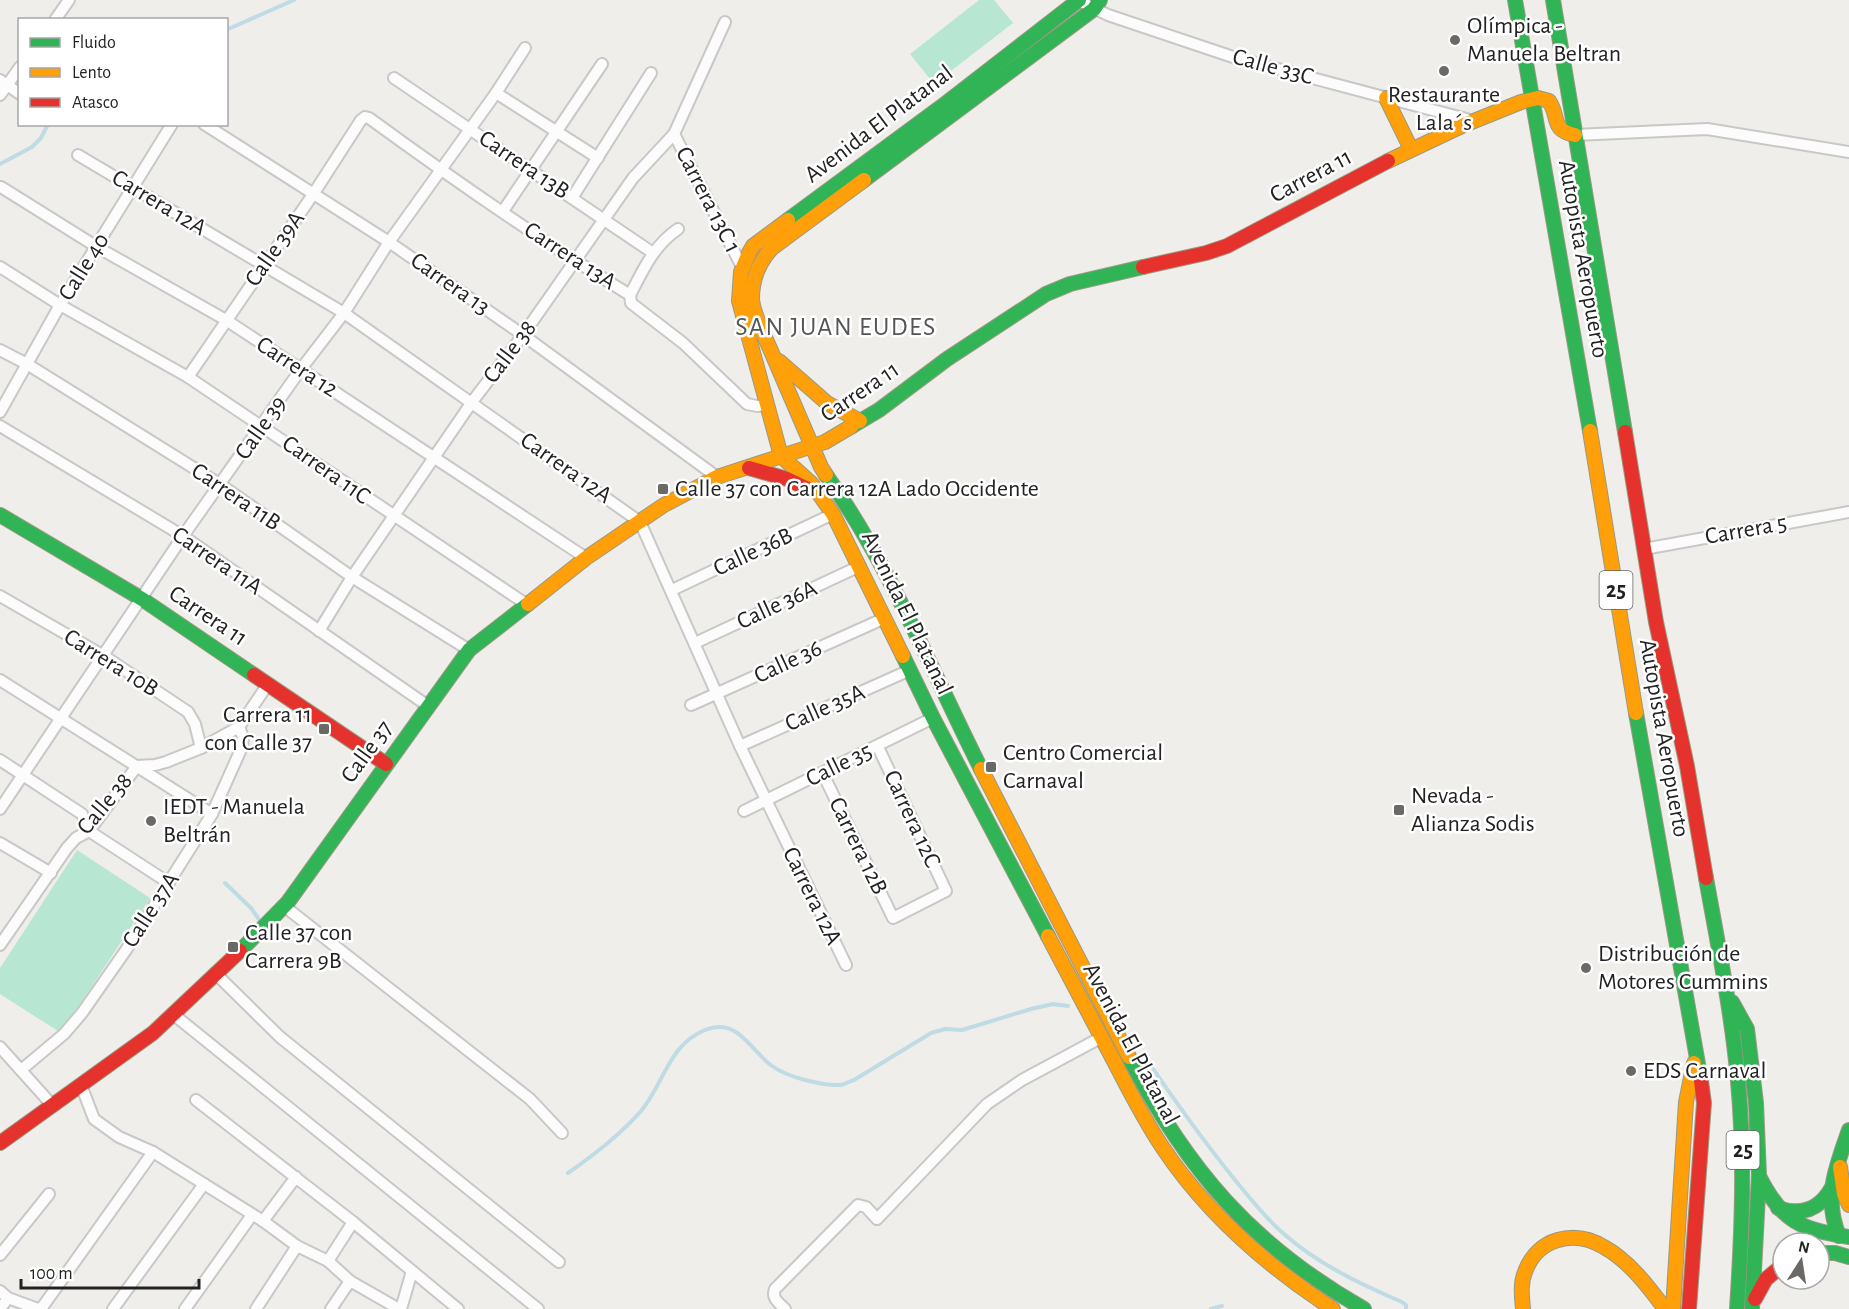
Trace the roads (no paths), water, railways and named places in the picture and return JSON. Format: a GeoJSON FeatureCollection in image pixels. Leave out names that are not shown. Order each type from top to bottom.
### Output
{"type":"FeatureCollection","features":[{"type":"Feature","properties":{"kind":"main road","name":"Avenida El Platanal"},"geometry":{"type":"LineString","coordinates":[[741,265],[753,246],[941,107],[1078,0]]}},
{"type":"Feature","properties":{"kind":"main road","name":"Autopista Aeropuerto"},"geometry":{"type":"LineString","coordinates":[[1515,0],[1633,693],[1697,1049],[1704,1103],[1689,1309]]}},
{"type":"Feature","properties":{"kind":"main road","name":"Autopista Aeropuerto"},"geometry":{"type":"LineString","coordinates":[[1553,0],[1656,622],[1687,766],[1726,992],[1743,1135],[1742,1234],[1737,1309]]}},
{"type":"Feature","properties":{"kind":"main road","name":"Avenida El Platanal"},"geometry":{"type":"LineString","coordinates":[[1097,4],[767,254],[756,272],[752,301],[820,467],[847,504],[890,581],[944,696],[1052,909],[1168,1128],[1191,1160],[1232,1208],[1258,1234],[1328,1287],[1364,1309]]}},
{"type":"Feature","properties":{"kind":"main road"},"geometry":{"type":"LineString","coordinates":[[1386,98],[1411,149]]}},
{"type":"Feature","properties":{"kind":"main road","name":"Carrera 11"},"geometry":{"type":"LineString","coordinates":[[813,447],[879,410],[947,358],[1046,294],[1070,284],[1206,253],[1227,246],[1411,149],[1474,121],[1532,99]]}},
{"type":"Feature","properties":{"kind":"main road"},"geometry":{"type":"LineString","coordinates":[[1532,99],[1548,100],[1560,131],[1564,134],[1575,135]]}},
{"type":"Feature","properties":{"kind":"main road"},"geometry":{"type":"LineString","coordinates":[[741,265],[738,281],[739,301],[781,456]]}},
{"type":"Feature","properties":{"kind":"main road"},"geometry":{"type":"LineString","coordinates":[[772,354],[825,402],[861,421]]}},
{"type":"Feature","properties":{"kind":"main road","name":"Calle 37"},"geometry":{"type":"LineString","coordinates":[[0,1143],[153,1033],[284,906],[469,650],[586,558],[664,505],[717,477],[813,447]]}},
{"type":"Feature","properties":{"kind":"main road","name":"Avenida El Platanal"},"geometry":{"type":"LineString","coordinates":[[781,456],[822,496],[833,514],[933,718],[1157,1140],[1198,1194],[1223,1220],[1282,1275],[1333,1309]]}},
{"type":"Feature","properties":{"kind":"main road"},"geometry":{"type":"LineString","coordinates":[[746,467],[787,478],[822,496]]}},
{"type":"Feature","properties":{"kind":"main road","name":"Carrera 11"},"geometry":{"type":"LineString","coordinates":[[0,515],[142,599],[386,764]]}},
{"type":"Feature","properties":{"kind":"main road"},"geometry":{"type":"LineString","coordinates":[[1038,918],[1052,909]]}},
{"type":"Feature","properties":{"kind":"main road"},"geometry":{"type":"LineString","coordinates":[[1726,992],[1748,1029],[1755,1094],[1759,1175],[1752,1308]]}},
{"type":"Feature","properties":{"kind":"main road"},"geometry":{"type":"LineString","coordinates":[[1673,1309],[1686,1102],[1697,1049]]}},
{"type":"Feature","properties":{"kind":"main road"},"geometry":{"type":"LineString","coordinates":[[1844,1236],[1833,1224],[1829,1212],[1829,1199],[1849,1130]]}},
{"type":"Feature","properties":{"kind":"main road"},"geometry":{"type":"LineString","coordinates":[[1841,1154],[1840,1174],[1849,1205]]}},
{"type":"Feature","properties":{"kind":"main road"},"geometry":{"type":"LineString","coordinates":[[1759,1175],[1766,1192],[1777,1208],[1790,1220],[1822,1234],[1844,1236]]}},
{"type":"Feature","properties":{"kind":"main road"},"geometry":{"type":"LineString","coordinates":[[1777,1208],[1793,1213],[1810,1210],[1824,1201],[1832,1187]]}},
{"type":"Feature","properties":{"kind":"main road"},"geometry":{"type":"LineString","coordinates":[[1523,1309],[1520,1296],[1524,1269],[1532,1256],[1543,1245],[1572,1237],[1602,1246],[1619,1258],[1640,1276],[1665,1309]]}},
{"type":"Feature","properties":{"kind":"main road"},"geometry":{"type":"LineString","coordinates":[[1831,1254],[1849,1257]]}},
{"type":"Feature","properties":{"kind":"main road"},"geometry":{"type":"LineString","coordinates":[[1752,1308],[1760,1285],[1771,1274]]}},
{"type":"Feature","properties":{"kind":"street"},"geometry":{"type":"LineString","coordinates":[[56,18],[69,0]]}},
{"type":"Feature","properties":{"kind":"street","name":"Calle 33C"},"geometry":{"type":"LineString","coordinates":[[1078,0],[1097,4],[1233,57],[1474,121]]}},
{"type":"Feature","properties":{"kind":"street","name":"Calle 38"},"geometry":{"type":"LineString","coordinates":[[319,631],[352,577],[472,402],[523,335],[633,178],[674,134],[725,22]]}},
{"type":"Feature","properties":{"kind":"street","name":"Calle 39"},"geometry":{"type":"LineString","coordinates":[[0,809],[183,536],[301,369],[344,313],[389,242],[496,93],[525,48]]}},
{"type":"Feature","properties":{"kind":"street"},"geometry":{"type":"LineString","coordinates":[[503,211],[602,64]]}},
{"type":"Feature","properties":{"kind":"street"},"geometry":{"type":"LineString","coordinates":[[0,95],[3,82],[18,70]]}},
{"type":"Feature","properties":{"kind":"street"},"geometry":{"type":"LineString","coordinates":[[572,198],[651,73]]}},
{"type":"Feature","properties":{"kind":"street","name":"Carrera 13B"},"geometry":{"type":"LineString","coordinates":[[394,78],[653,253]]}},
{"type":"Feature","properties":{"kind":"street"},"geometry":{"type":"LineString","coordinates":[[3,82],[18,93]]}},
{"type":"Feature","properties":{"kind":"street"},"geometry":{"type":"LineString","coordinates":[[496,93],[598,158]]}},
{"type":"Feature","properties":{"kind":"street","name":"Carrera 13A"},"geometry":{"type":"LineString","coordinates":[[361,120],[365,117],[369,118],[440,170],[575,261],[630,295],[631,303],[683,343],[747,404],[767,405]]}},
{"type":"Feature","properties":{"kind":"street","name":"Calle 39A"},"geometry":{"type":"LineString","coordinates":[[188,377],[361,120]]}},
{"type":"Feature","properties":{"kind":"street","name":"Calle 40"},"geometry":{"type":"LineString","coordinates":[[0,412],[60,305],[171,126]]}},
{"type":"Feature","properties":{"kind":"street","name":"Carrera 13"},"geometry":{"type":"LineString","coordinates":[[207,126],[389,242],[523,335],[717,477]]}},
{"type":"Feature","properties":{"kind":"street"},"geometry":{"type":"LineString","coordinates":[[1575,135],[1707,129],[1849,152]]}},
{"type":"Feature","properties":{"kind":"street","name":"Carrera 13C 1"},"geometry":{"type":"LineString","coordinates":[[674,134],[741,265]]}},
{"type":"Feature","properties":{"kind":"street","name":"Carrera 12A"},"geometry":{"type":"LineString","coordinates":[[78,155],[344,313],[640,522],[765,800],[846,965]]}},
{"type":"Feature","properties":{"kind":"street","name":"Carrera 12"},"geometry":{"type":"LineString","coordinates":[[1,187],[97,247],[226,320],[586,558]]}},
{"type":"Feature","properties":{"kind":"street"},"geometry":{"type":"LineString","coordinates":[[630,295],[653,253],[678,229]]}},
{"type":"Feature","properties":{"kind":"street","name":"Carrera 11C"},"geometry":{"type":"LineString","coordinates":[[0,267],[60,305],[188,377],[526,604]]}},
{"type":"Feature","properties":{"kind":"street","name":"Carrera 11B"},"geometry":{"type":"LineString","coordinates":[[0,350],[27,364],[221,485],[352,577],[469,650]]}},
{"type":"Feature","properties":{"kind":"street","name":"Carrera 11A"},"geometry":{"type":"LineString","coordinates":[[0,426],[183,536],[428,706]]}},
{"type":"Feature","properties":{"kind":"street","name":"Carrera 5"},"geometry":{"type":"LineString","coordinates":[[1644,549],[1849,512]]}},
{"type":"Feature","properties":{"kind":"street","name":"Calle 36B"},"geometry":{"type":"LineString","coordinates":[[672,590],[833,514]]}},
{"type":"Feature","properties":{"kind":"street","name":"Calle 36A"},"geometry":{"type":"LineString","coordinates":[[695,643],[860,566]]}},
{"type":"Feature","properties":{"kind":"street","name":"Carrera 10B"},"geometry":{"type":"LineString","coordinates":[[0,596],[104,656],[188,712],[195,724],[201,748]]}},
{"type":"Feature","properties":{"kind":"street","name":"Calle 36"},"geometry":{"type":"LineString","coordinates":[[691,705],[885,618]]}},
{"type":"Feature","properties":{"kind":"street","name":"Calle 35A"},"geometry":{"type":"LineString","coordinates":[[740,746],[910,670]]}},
{"type":"Feature","properties":{"kind":"street"},"geometry":{"type":"LineString","coordinates":[[0,680],[212,814]]}},
{"type":"Feature","properties":{"kind":"street","name":"Calle 38"},"geometry":{"type":"LineString","coordinates":[[0,945],[67,848],[76,838],[89,831],[136,766],[166,762],[201,748],[239,727],[268,684]]}},
{"type":"Feature","properties":{"kind":"street","name":"Calle 35"},"geometry":{"type":"LineString","coordinates":[[744,811],[933,718]]}},
{"type":"Feature","properties":{"kind":"street","name":"Calle 37A"},"geometry":{"type":"LineString","coordinates":[[21,1070],[64,1034],[82,1013],[169,883],[212,814],[242,747],[243,737],[239,727]]}},
{"type":"Feature","properties":{"kind":"street","name":"Carrera 12C"},"geometry":{"type":"LineString","coordinates":[[878,747],[946,891],[893,918]]}},
{"type":"Feature","properties":{"kind":"street"},"geometry":{"type":"LineString","coordinates":[[0,760],[82,814],[89,831],[169,883]]}},
{"type":"Feature","properties":{"kind":"street","name":"Carrera 12B"},"geometry":{"type":"LineString","coordinates":[[823,774],[893,918]]}},
{"type":"Feature","properties":{"kind":"street"},"geometry":{"type":"LineString","coordinates":[[0,843],[51,873]]}},
{"type":"Feature","properties":{"kind":"street"},"geometry":{"type":"LineString","coordinates":[[284,906],[530,1100],[562,1133]]}},
{"type":"Feature","properties":{"kind":"street"},"geometry":{"type":"LineString","coordinates":[[215,973],[280,1037],[559,1262]]}},
{"type":"Feature","properties":{"kind":"street"},"geometry":{"type":"LineString","coordinates":[[173,1014],[538,1309]]}},
{"type":"Feature","properties":{"kind":"street"},"geometry":{"type":"LineString","coordinates":[[785,1309],[774,1298],[775,1289],[858,1205],[866,1207],[877,1219],[987,1104],[1022,1080],[1102,1037]]}},
{"type":"Feature","properties":{"kind":"street"},"geometry":{"type":"LineString","coordinates":[[0,1047],[53,1107]]}},
{"type":"Feature","properties":{"kind":"street"},"geometry":{"type":"LineString","coordinates":[[81,1085],[94,1119],[119,1137],[153,1152],[263,1221],[297,1246],[328,1261],[350,1281],[400,1309],[412,1271]]}},
{"type":"Feature","properties":{"kind":"street"},"geometry":{"type":"LineString","coordinates":[[196,1100],[353,1222],[458,1309]]}},
{"type":"Feature","properties":{"kind":"street"},"geometry":{"type":"LineString","coordinates":[[0,1308],[4,1294],[39,1309],[153,1152]]}},
{"type":"Feature","properties":{"kind":"street"},"geometry":{"type":"LineString","coordinates":[[263,1221],[296,1177]]}},
{"type":"Feature","properties":{"kind":"street"},"geometry":{"type":"LineString","coordinates":[[113,1309],[204,1184]]}},
{"type":"Feature","properties":{"kind":"street"},"geometry":{"type":"LineString","coordinates":[[0,1255],[49,1194]]}},
{"type":"Feature","properties":{"kind":"street"},"geometry":{"type":"LineString","coordinates":[[185,1309],[252,1215]]}},
{"type":"Feature","properties":{"kind":"street"},"geometry":{"type":"LineString","coordinates":[[328,1261],[353,1222]]}},
{"type":"Feature","properties":{"kind":"street"},"geometry":{"type":"LineString","coordinates":[[256,1309],[297,1246]]}},
{"type":"Feature","properties":{"kind":"street"},"geometry":{"type":"LineString","coordinates":[[331,1309],[350,1281]]}},
{"type":"Feature","properties":{"kind":"waterway"},"geometry":{"type":"LineString","coordinates":[[228,29],[294,0]]}},
{"type":"Feature","properties":{"kind":"waterway"},"geometry":{"type":"LineString","coordinates":[[0,164],[32,147],[41,138],[47,126]]}},
{"type":"Feature","properties":{"kind":"waterway"},"geometry":{"type":"LineString","coordinates":[[225,883],[251,908],[260,921]]}},
{"type":"Feature","properties":{"kind":"waterway"},"geometry":{"type":"LineString","coordinates":[[568,1173],[633,1120],[649,1100],[675,1055],[683,1045],[705,1030],[716,1027],[735,1031],[772,1066],[786,1074],[815,1082],[841,1085],[854,1080],[931,1033],[945,1029],[962,1030],[1053,1004],[1068,1006]]}},
{"type":"Feature","properties":{"kind":"waterway"},"geometry":{"type":"LineString","coordinates":[[1143,1054],[1211,1149],[1252,1201],[1277,1228],[1325,1264],[1402,1302],[1406,1305],[1406,1309]]}},
{"type":"Feature","properties":{"kind":"waterway"},"geometry":{"type":"LineString","coordinates":[[1211,1309],[1222,1306]]}},
{"type":"Feature","properties":{"kind":"place","name":"Olímpica - Manuela Beltran"},"geometry":{"type":"Point","coordinates":[1455,40]}},
{"type":"Feature","properties":{"kind":"place","name":"Restaurante Lala´s"},"geometry":{"type":"Point","coordinates":[1444,71]}},
{"type":"Feature","properties":{"kind":"place","name":"Calle 37 con Carrera 12A Lado Occidente"},"geometry":{"type":"Point","coordinates":[663,489]}},
{"type":"Feature","properties":{"kind":"place","name":"Carrera 11 con Calle 37"},"geometry":{"type":"Point","coordinates":[324,729]}},
{"type":"Feature","properties":{"kind":"place","name":"Centro Comercial Carnaval"},"geometry":{"type":"Point","coordinates":[991,767]}},
{"type":"Feature","properties":{"kind":"place","name":"Nevada - Alianza Sodis"},"geometry":{"type":"Point","coordinates":[1399,810]}},
{"type":"Feature","properties":{"kind":"place","name":"IEDT - Manuela Beltrán"},"geometry":{"type":"Point","coordinates":[151,821]}},
{"type":"Feature","properties":{"kind":"place","name":"Calle 37 con Carrera 9B"},"geometry":{"type":"Point","coordinates":[233,947]}},
{"type":"Feature","properties":{"kind":"place","name":"Distribución de Motores Cummins"},"geometry":{"type":"Point","coordinates":[1586,968]}},
{"type":"Feature","properties":{"kind":"place","name":"EDS Carnaval"},"geometry":{"type":"Point","coordinates":[1631,1071]}},
{"type":"Feature","properties":{"kind":"district","name":"SAN JUAN EUDES"},"geometry":{"type":"Point","coordinates":[836,327]}}]}
